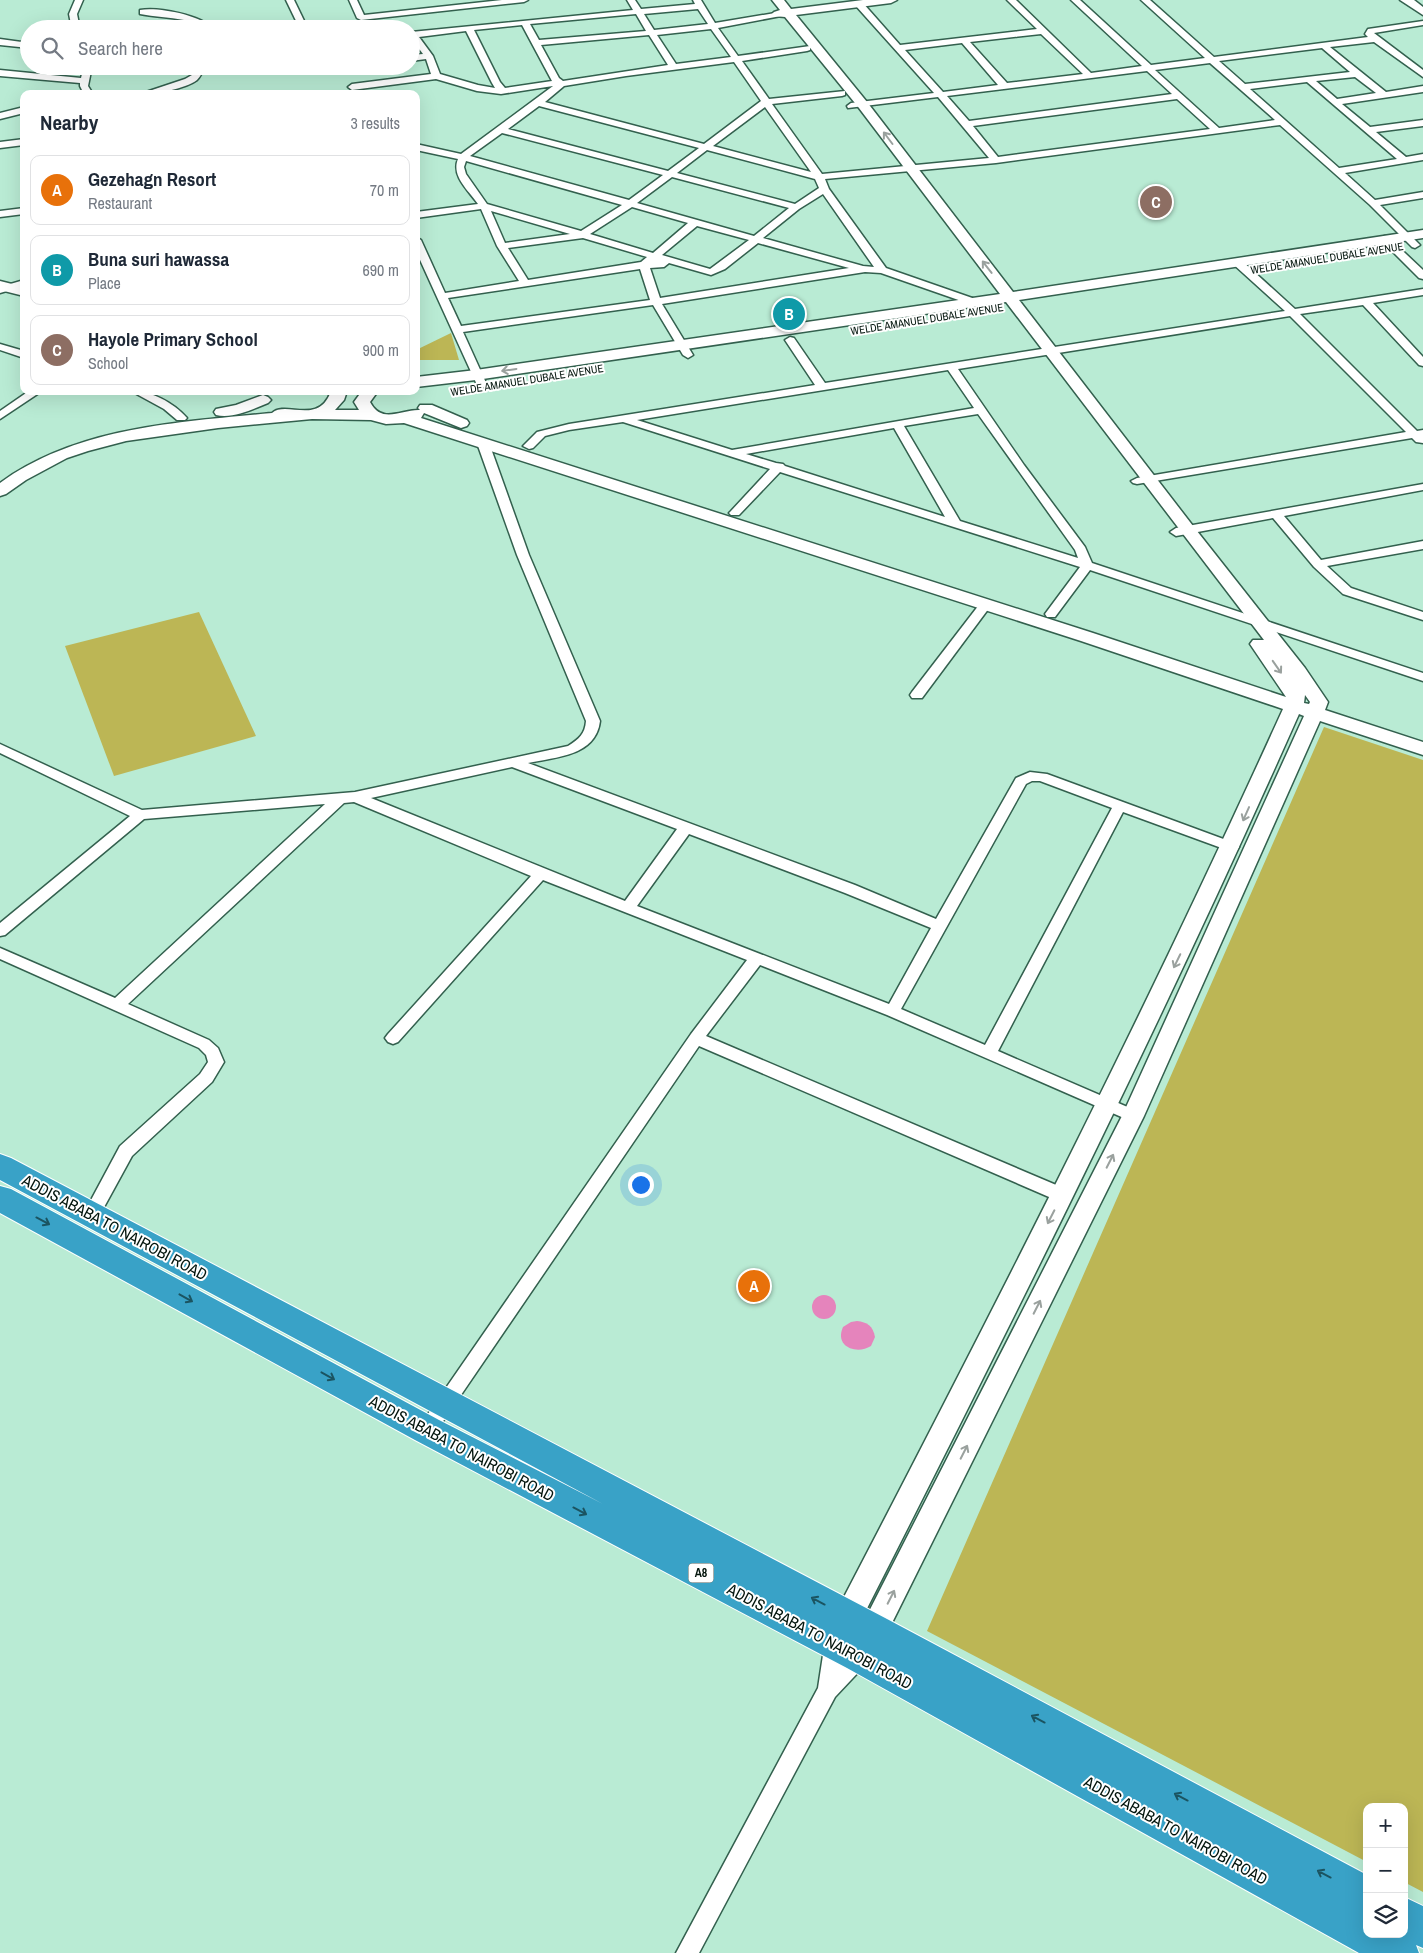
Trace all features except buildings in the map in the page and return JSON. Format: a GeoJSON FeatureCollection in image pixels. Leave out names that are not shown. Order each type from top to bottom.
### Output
{"type":"FeatureCollection","features":[{"type":"Feature","properties":{"kind":"highway","name":"ADDIS ABABA TO NAIROBI ROAD"},"geometry":{"type":"LineString","coordinates":[[0,1166],[91,1214],[436,1416],[608,1526],[854,1636],[1363,1895]]}},
{"type":"Feature","properties":{"kind":"highway","name":"ADDIS ABABA TO NAIROBI ROAD"},"geometry":{"type":"LineString","coordinates":[[0,1198],[436,1416]]}},
{"type":"Feature","properties":{"kind":"highway","name":"ADDIS ABABA TO NAIROBI ROAD"},"geometry":{"type":"LineString","coordinates":[[854,1636],[1399,1953]]}},
{"type":"Feature","properties":{"kind":"highway"},"geometry":{"type":"LineString","coordinates":[[1408,1920],[1423,1928]]}},
{"type":"Feature","properties":{"kind":"main road"},"geometry":{"type":"LineString","coordinates":[[778,7],[891,0]]}},
{"type":"Feature","properties":{"kind":"main road"},"geometry":{"type":"LineString","coordinates":[[1406,0],[1423,12]]}},
{"type":"Feature","properties":{"kind":"main road"},"geometry":{"type":"LineString","coordinates":[[1418,0],[1423,4]]}},
{"type":"Feature","properties":{"kind":"main road"},"geometry":{"type":"LineString","coordinates":[[778,7],[842,93],[857,105]]}},
{"type":"Feature","properties":{"kind":"main road"},"geometry":{"type":"LineString","coordinates":[[778,7],[857,105],[1182,531],[1300,672],[1317,707],[1423,749]]}},
{"type":"Feature","properties":{"kind":"main road","name":"WELDE AMANUEL DUBALE AVENUE"},"geometry":{"type":"LineString","coordinates":[[439,394],[479,380],[685,350],[790,340],[866,323],[1008,302],[1154,286],[1242,266],[1417,240]]}},
{"type":"Feature","properties":{"kind":"main road"},"geometry":{"type":"LineString","coordinates":[[2,284],[20,283]]}},
{"type":"Feature","properties":{"kind":"main road"},"geometry":{"type":"LineString","coordinates":[[2,284],[20,291]]}},
{"type":"Feature","properties":{"kind":"main road"},"geometry":{"type":"LineString","coordinates":[[685,350],[866,323],[974,302],[1008,302]]}},
{"type":"Feature","properties":{"kind":"main road"},"geometry":{"type":"LineString","coordinates":[[420,383],[479,380]]}},
{"type":"Feature","properties":{"kind":"main road"},"geometry":{"type":"LineString","coordinates":[[405,418],[423,411],[430,404],[432,397],[428,390],[420,385]]}},
{"type":"Feature","properties":{"kind":"main road"},"geometry":{"type":"LineString","coordinates":[[4,472],[29,457],[80,436],[114,428],[239,409],[264,396],[264,404],[270,410],[300,416],[322,411],[332,405],[339,395]]}},
{"type":"Feature","properties":{"kind":"main road"},"geometry":{"type":"LineString","coordinates":[[367,395],[362,402],[364,409],[372,415]]}},
{"type":"Feature","properties":{"kind":"main road"},"geometry":{"type":"LineString","coordinates":[[426,408],[451,419],[529,446],[1184,656],[1295,700]]}},
{"type":"Feature","properties":{"kind":"main road"},"geometry":{"type":"LineString","coordinates":[[0,491],[60,454],[105,440],[238,420],[332,414],[405,418],[986,604],[1423,738]]}},
{"type":"Feature","properties":{"kind":"main road"},"geometry":{"type":"LineString","coordinates":[[4,472],[25,474]]}},
{"type":"Feature","properties":{"kind":"main road"},"geometry":{"type":"LineString","coordinates":[[1182,531],[1295,700]]}},
{"type":"Feature","properties":{"kind":"main road"},"geometry":{"type":"LineString","coordinates":[[854,1636],[1062,1195],[1232,847],[1295,700]]}},
{"type":"Feature","properties":{"kind":"main road"},"geometry":{"type":"LineString","coordinates":[[854,1636],[1133,1116],[1317,707]]}},
{"type":"Feature","properties":{"kind":"street"},"geometry":{"type":"LineString","coordinates":[[74,20],[73,14],[79,0]]}},
{"type":"Feature","properties":{"kind":"street"},"geometry":{"type":"LineString","coordinates":[[290,0],[300,20]]}},
{"type":"Feature","properties":{"kind":"street"},"geometry":{"type":"LineString","coordinates":[[353,0],[361,18],[524,0]]}},
{"type":"Feature","properties":{"kind":"street"},"geometry":{"type":"LineString","coordinates":[[415,0],[420,11]]}},
{"type":"Feature","properties":{"kind":"street"},"geometry":{"type":"LineString","coordinates":[[631,0],[673,66]]}},
{"type":"Feature","properties":{"kind":"street"},"geometry":{"type":"LineString","coordinates":[[1011,0],[1090,76]]}},
{"type":"Feature","properties":{"kind":"street"},"geometry":{"type":"LineString","coordinates":[[1075,0],[1216,130]]}},
{"type":"Feature","properties":{"kind":"street"},"geometry":{"type":"LineString","coordinates":[[1145,0],[1417,240]]}},
{"type":"Feature","properties":{"kind":"street"},"geometry":{"type":"LineString","coordinates":[[855,2],[967,124],[996,160]]}},
{"type":"Feature","properties":{"kind":"street"},"geometry":{"type":"LineString","coordinates":[[420,34],[638,12],[699,3],[713,26],[819,177],[824,189],[882,270]]}},
{"type":"Feature","properties":{"kind":"street"},"geometry":{"type":"LineString","coordinates":[[536,43],[600,39],[713,26],[778,7]]}},
{"type":"Feature","properties":{"kind":"street"},"geometry":{"type":"LineString","coordinates":[[143,12],[192,20]]}},
{"type":"Feature","properties":{"kind":"street"},"geometry":{"type":"LineString","coordinates":[[525,22],[559,84]]}},
{"type":"Feature","properties":{"kind":"street"},"geometry":{"type":"LineString","coordinates":[[1423,23],[1371,31],[1369,34],[1423,74]]}},
{"type":"Feature","properties":{"kind":"street"},"geometry":{"type":"LineString","coordinates":[[469,28],[496,83],[503,91]]}},
{"type":"Feature","properties":{"kind":"street"},"geometry":{"type":"LineString","coordinates":[[898,48],[1042,31]]}},
{"type":"Feature","properties":{"kind":"street"},"geometry":{"type":"LineString","coordinates":[[857,105],[1150,69],[1374,38]]}},
{"type":"Feature","properties":{"kind":"street"},"geometry":{"type":"LineString","coordinates":[[964,40],[1005,87]]}},
{"type":"Feature","properties":{"kind":"street"},"geometry":{"type":"LineString","coordinates":[[0,42],[20,45]]}},
{"type":"Feature","properties":{"kind":"street"},"geometry":{"type":"LineString","coordinates":[[420,45],[429,56],[436,76]]}},
{"type":"Feature","properties":{"kind":"street"},"geometry":{"type":"LineString","coordinates":[[1324,46],[1384,94]]}},
{"type":"Feature","properties":{"kind":"street"},"geometry":{"type":"LineString","coordinates":[[352,86],[436,76],[477,88],[503,91],[807,48]]}},
{"type":"Feature","properties":{"kind":"street"},"geometry":{"type":"LineString","coordinates":[[420,57],[429,56]]}},
{"type":"Feature","properties":{"kind":"street"},"geometry":{"type":"LineString","coordinates":[[0,73],[85,82]]}},
{"type":"Feature","properties":{"kind":"street"},"geometry":{"type":"LineString","coordinates":[[1244,87],[1357,74]]}},
{"type":"Feature","properties":{"kind":"street"},"geometry":{"type":"LineString","coordinates":[[86,75],[84,86],[86,90]]}},
{"type":"Feature","properties":{"kind":"street"},"geometry":{"type":"LineString","coordinates":[[160,90],[188,81],[196,75]]}},
{"type":"Feature","properties":{"kind":"street"},"geometry":{"type":"LineString","coordinates":[[1309,80],[1404,160]]}},
{"type":"Feature","properties":{"kind":"street"},"geometry":{"type":"LineString","coordinates":[[525,282],[502,246],[484,206],[461,174],[459,167],[463,158],[538,103],[559,84]]}},
{"type":"Feature","properties":{"kind":"street"},"geometry":{"type":"LineString","coordinates":[[1335,102],[1423,89]]}},
{"type":"Feature","properties":{"kind":"street"},"geometry":{"type":"LineString","coordinates":[[502,246],[580,236],[630,204],[766,102],[842,93]]}},
{"type":"Feature","properties":{"kind":"street"},"geometry":{"type":"LineString","coordinates":[[967,124],[1179,96]]}},
{"type":"Feature","properties":{"kind":"street"},"geometry":{"type":"LineString","coordinates":[[538,103],[819,177],[996,160],[1282,122]]}},
{"type":"Feature","properties":{"kind":"street"},"geometry":{"type":"LineString","coordinates":[[0,116],[20,111]]}},
{"type":"Feature","properties":{"kind":"street"},"geometry":{"type":"LineString","coordinates":[[1369,130],[1423,123]]}},
{"type":"Feature","properties":{"kind":"street"},"geometry":{"type":"LineString","coordinates":[[502,130],[796,207]]}},
{"type":"Feature","properties":{"kind":"street"},"geometry":{"type":"LineString","coordinates":[[0,145],[20,142]]}},
{"type":"Feature","properties":{"kind":"street"},"geometry":{"type":"LineString","coordinates":[[420,148],[463,158],[865,269]]}},
{"type":"Feature","properties":{"kind":"street"},"geometry":{"type":"LineString","coordinates":[[1338,171],[1423,157]]}},
{"type":"Feature","properties":{"kind":"street"},"geometry":{"type":"LineString","coordinates":[[420,214],[484,206],[580,236],[711,272],[721,267],[796,207],[824,189]]}},
{"type":"Feature","properties":{"kind":"street"},"geometry":{"type":"LineString","coordinates":[[1373,203],[1423,195]]}},
{"type":"Feature","properties":{"kind":"street"},"geometry":{"type":"LineString","coordinates":[[0,214],[20,212]]}},
{"type":"Feature","properties":{"kind":"street"},"geometry":{"type":"LineString","coordinates":[[644,265],[695,222]]}},
{"type":"Feature","properties":{"kind":"street"},"geometry":{"type":"LineString","coordinates":[[1390,244],[1423,276]]}},
{"type":"Feature","properties":{"kind":"street"},"geometry":{"type":"LineString","coordinates":[[420,249],[479,380]]}},
{"type":"Feature","properties":{"kind":"street"},"geometry":{"type":"LineString","coordinates":[[442,296],[644,265],[678,264]]}},
{"type":"Feature","properties":{"kind":"street"},"geometry":{"type":"LineString","coordinates":[[644,265],[656,302],[685,350]]}},
{"type":"Feature","properties":{"kind":"street"},"geometry":{"type":"LineString","coordinates":[[1242,266],[1420,437]]}},
{"type":"Feature","properties":{"kind":"street"},"geometry":{"type":"LineString","coordinates":[[457,330],[656,302],[865,269],[882,270],[974,302]]}},
{"type":"Feature","properties":{"kind":"street"},"geometry":{"type":"LineString","coordinates":[[529,446],[541,434],[623,418],[1423,292]]}},
{"type":"Feature","properties":{"kind":"street"},"geometry":{"type":"LineString","coordinates":[[1366,302],[1423,363]]}},
{"type":"Feature","properties":{"kind":"street"},"geometry":{"type":"LineString","coordinates":[[790,340],[822,387]]}},
{"type":"Feature","properties":{"kind":"street"},"geometry":{"type":"LineString","coordinates":[[1,349],[20,353]]}},
{"type":"Feature","properties":{"kind":"street"},"geometry":{"type":"LineString","coordinates":[[951,367],[1020,467],[1074,538],[1087,565]]}},
{"type":"Feature","properties":{"kind":"street"},"geometry":{"type":"LineString","coordinates":[[0,416],[31,395]]}},
{"type":"Feature","properties":{"kind":"street"},"geometry":{"type":"LineString","coordinates":[[144,395],[168,407],[181,418]]}},
{"type":"Feature","properties":{"kind":"street"},"geometry":{"type":"LineString","coordinates":[[734,452],[980,410]]}},
{"type":"Feature","properties":{"kind":"street"},"geometry":{"type":"LineString","coordinates":[[623,418],[1087,565],[1423,677]]}},
{"type":"Feature","properties":{"kind":"street"},"geometry":{"type":"LineString","coordinates":[[897,424],[956,523]]}},
{"type":"Feature","properties":{"kind":"street"},"geometry":{"type":"LineString","coordinates":[[1143,480],[1420,437]]}},
{"type":"Feature","properties":{"kind":"street"},"geometry":{"type":"LineString","coordinates":[[0,748],[140,814],[355,797],[572,750],[585,742],[592,732],[592,721],[523,555],[482,443]]}},
{"type":"Feature","properties":{"kind":"street"},"geometry":{"type":"LineString","coordinates":[[735,513],[778,466]]}},
{"type":"Feature","properties":{"kind":"street"},"geometry":{"type":"LineString","coordinates":[[1182,531],[1423,487]]}},
{"type":"Feature","properties":{"kind":"street"},"geometry":{"type":"LineString","coordinates":[[1275,513],[1318,564],[1347,591],[1423,616]]}},
{"type":"Feature","properties":{"kind":"street"},"geometry":{"type":"LineString","coordinates":[[1318,564],[1423,545]]}},
{"type":"Feature","properties":{"kind":"street"},"geometry":{"type":"LineString","coordinates":[[1052,614],[1087,565]]}},
{"type":"Feature","properties":{"kind":"street"},"geometry":{"type":"LineString","coordinates":[[917,695],[986,604]]}},
{"type":"Feature","properties":{"kind":"street"},"geometry":{"type":"LineString","coordinates":[[515,763],[850,889],[940,926]]}},
{"type":"Feature","properties":{"kind":"street"},"geometry":{"type":"LineString","coordinates":[[892,1011],[1021,782],[1030,776],[1042,777],[1232,847]]}},
{"type":"Feature","properties":{"kind":"street"},"geometry":{"type":"LineString","coordinates":[[355,797],[541,874],[892,1011],[1133,1116]]}},
{"type":"Feature","properties":{"kind":"street"},"geometry":{"type":"LineString","coordinates":[[118,1004],[339,799]]}},
{"type":"Feature","properties":{"kind":"street"},"geometry":{"type":"LineString","coordinates":[[989,1053],[1120,805]]}},
{"type":"Feature","properties":{"kind":"street"},"geometry":{"type":"LineString","coordinates":[[0,931],[140,814]]}},
{"type":"Feature","properties":{"kind":"street"},"geometry":{"type":"LineString","coordinates":[[628,907],[686,827]]}},
{"type":"Feature","properties":{"kind":"street"},"geometry":{"type":"LineString","coordinates":[[394,1038],[541,874]]}},
{"type":"Feature","properties":{"kind":"street"},"geometry":{"type":"LineString","coordinates":[[0,953],[118,1004],[204,1044],[213,1052],[216,1062],[206,1078],[126,1151],[91,1214]]}},
{"type":"Feature","properties":{"kind":"street"},"geometry":{"type":"LineString","coordinates":[[436,1416],[696,1038],[757,958]]}},
{"type":"Feature","properties":{"kind":"street"},"geometry":{"type":"LineString","coordinates":[[696,1038],[1062,1195]]}},
{"type":"Feature","properties":{"kind":"street"},"geometry":{"type":"LineString","coordinates":[[828,1690],[854,1636]]}},
{"type":"Feature","properties":{"kind":"street"},"geometry":{"type":"LineString","coordinates":[[687,1953],[828,1690],[854,1636]]}},
{"type":"Feature","properties":{"kind":"shaded area"},"geometry":{"type":"Polygon","coordinates":[[[451,333],[459,360],[420,360],[420,348],[451,333]]]}},
{"type":"Feature","properties":{"kind":"shaded area"},"geometry":{"type":"Polygon","coordinates":[[[199,612],[256,736],[114,776],[65,646],[199,612]]]}},
{"type":"Feature","properties":{"kind":"shaded area"},"geometry":{"type":"Polygon","coordinates":[[[1324,727],[1423,760],[1423,1892],[1408,1884],[1408,1803],[1363,1803],[1363,1860],[927,1631],[1324,727]]]}},
{"type":"Feature","properties":{"kind":"shaded area"},"geometry":{"type":"Polygon","coordinates":[[[824,1295],[833,1298],[836,1307],[833,1316],[824,1319],[815,1316],[812,1307],[815,1298],[824,1295]]]}},
{"type":"Feature","properties":{"kind":"shaded area"},"geometry":{"type":"Polygon","coordinates":[[[857,1321],[869,1325],[874,1333],[875,1337],[871,1346],[865,1349],[859,1350],[848,1347],[842,1340],[843,1327],[857,1321]]]}},
{"type":"Feature","properties":{"kind":"place","name":"Hayole Primary School"},"geometry":{"type":"Point","coordinates":[1156,202]}},
{"type":"Feature","properties":{"kind":"place","name":"Buna suri hawassa"},"geometry":{"type":"Point","coordinates":[789,314]}},
{"type":"Feature","properties":{"kind":"place","name":"Gezehagn Resort"},"geometry":{"type":"Point","coordinates":[754,1286]}}]}
